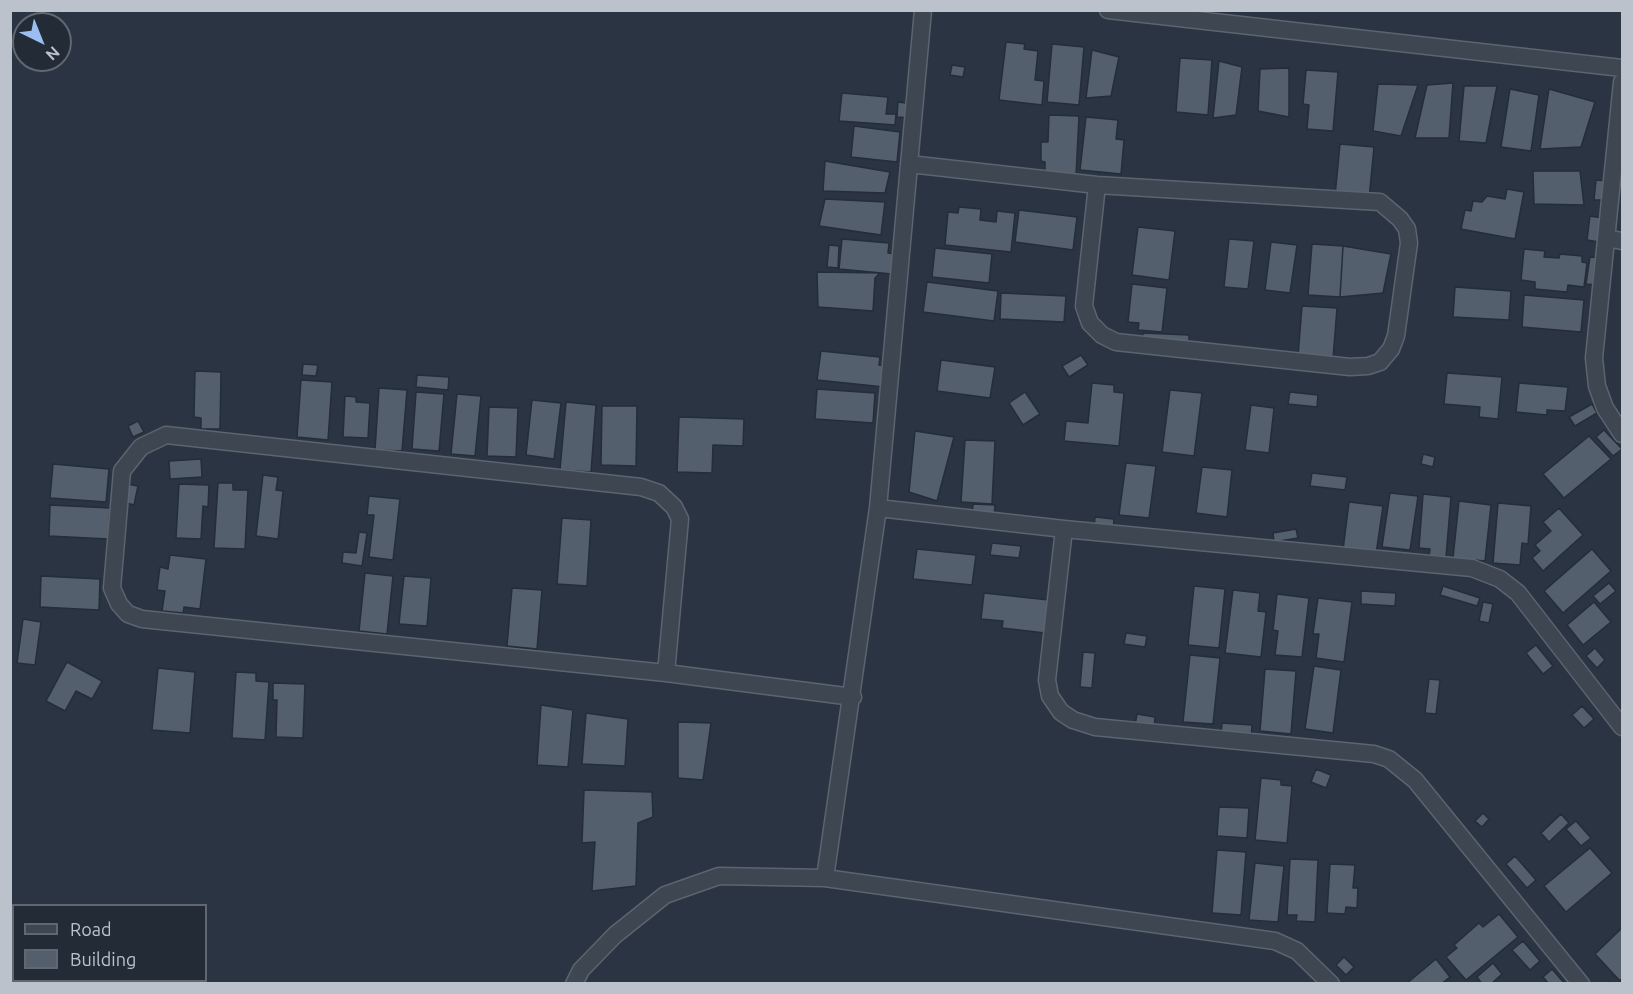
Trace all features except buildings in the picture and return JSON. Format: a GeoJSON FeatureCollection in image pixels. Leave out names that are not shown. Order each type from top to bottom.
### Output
{"type":"FeatureCollection","features":[{"type":"Feature","properties":{"kind":"street"},"geometry":{"type":"LineString","coordinates":[[825,878],[853,697],[878,508],[923,10]]}},
{"type":"Feature","properties":{"kind":"street"},"geometry":{"type":"LineString","coordinates":[[1108,10],[1623,68]]}},
{"type":"Feature","properties":{"kind":"street"},"geometry":{"type":"LineString","coordinates":[[1623,82],[1615,239],[1594,358],[1597,386],[1605,408],[1623,434]]}},
{"type":"Feature","properties":{"kind":"street"},"geometry":{"type":"LineString","coordinates":[[909,164],[1096,185],[1380,202],[1400,219],[1407,229],[1409,243],[1395,336],[1390,350],[1380,362],[1368,366],[1350,367],[1116,342],[1102,336],[1090,323],[1084,306],[1096,185]]}},
{"type":"Feature","properties":{"kind":"street"},"geometry":{"type":"LineString","coordinates":[[666,673],[680,519],[674,507],[659,493],[641,487],[166,435],[153,439],[141,447],[122,471],[112,588],[119,604],[128,614],[142,619],[666,673],[853,697]]}},
{"type":"Feature","properties":{"kind":"street"},"geometry":{"type":"LineString","coordinates":[[878,508],[1064,529],[1472,568],[1500,579],[1518,593],[1623,727]]}},
{"type":"Feature","properties":{"kind":"street"},"geometry":{"type":"LineString","coordinates":[[1064,529],[1047,680],[1050,696],[1061,712],[1073,720],[1095,727],[1374,754],[1389,759],[1415,780],[1581,984]]}},
{"type":"Feature","properties":{"kind":"street"},"geometry":{"type":"LineString","coordinates":[[574,984],[581,970],[615,935],[665,896],[719,876],[825,878],[1275,941],[1297,951],[1331,984]]}}]}
